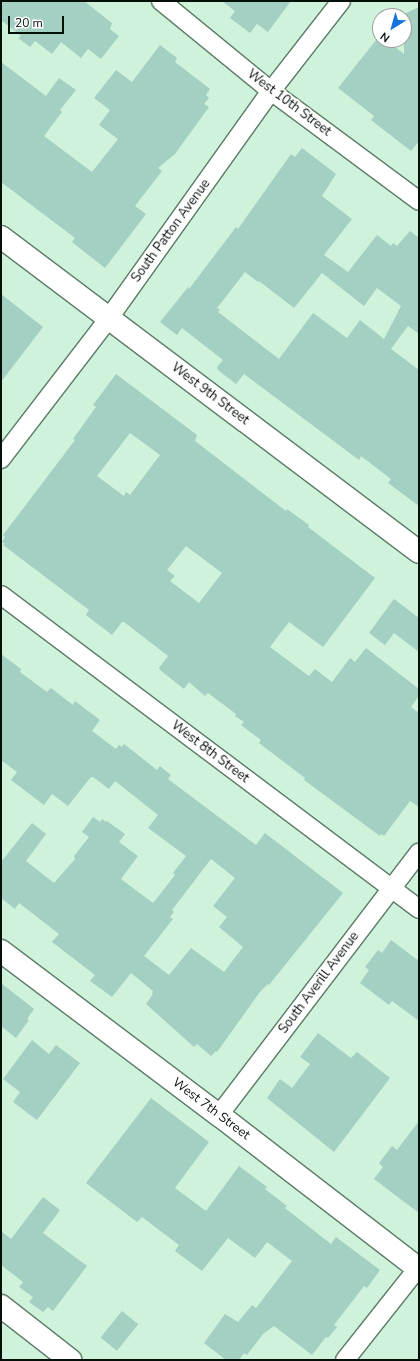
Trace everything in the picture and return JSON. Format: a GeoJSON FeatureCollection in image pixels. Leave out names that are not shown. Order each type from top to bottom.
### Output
{"type":"FeatureCollection","features":[{"type":"Feature","properties":{"kind":"street","name":"West 10th Street"},"geometry":{"type":"LineString","coordinates":[[161,1],[271,91],[419,201]]}},
{"type":"Feature","properties":{"kind":"street","name":"South Patton Avenue"},"geometry":{"type":"LineString","coordinates":[[1,459],[109,318],[271,91],[341,1]]}},
{"type":"Feature","properties":{"kind":"street","name":"West 9th Street"},"geometry":{"type":"LineString","coordinates":[[1,237],[419,552]]}},
{"type":"Feature","properties":{"kind":"street","name":"West 8th Street"},"geometry":{"type":"LineString","coordinates":[[1,595],[419,909]]}},
{"type":"Feature","properties":{"kind":"street","name":"South Averill Avenue"},"geometry":{"type":"LineString","coordinates":[[219,1115],[419,852]]}},
{"type":"Feature","properties":{"kind":"street","name":"West 7th Street"},"geometry":{"type":"LineString","coordinates":[[1,951],[219,1115],[418,1269]]}},
{"type":"Feature","properties":{"kind":"street"},"geometry":{"type":"LineString","coordinates":[[346,1360],[418,1269]]}},
{"type":"Feature","properties":{"kind":"street"},"geometry":{"type":"LineString","coordinates":[[1,1306],[70,1360]]}},
{"type":"Feature","properties":{"kind":"building"},"geometry":{"type":"Polygon","coordinates":[[[1,1],[84,1],[112,23],[110,29],[119,36],[101,59],[88,49],[81,58],[61,42],[52,54],[35,41],[30,47],[18,38],[21,36],[1,20],[1,1]]]}},
{"type":"Feature","properties":{"kind":"building"},"geometry":{"type":"Polygon","coordinates":[[[222,1],[291,1],[268,32],[257,24],[250,33],[230,18],[235,11],[222,1]]]}},
{"type":"Feature","properties":{"kind":"building"},"geometry":{"type":"Polygon","coordinates":[[[419,7],[419,141],[411,151],[371,120],[374,116],[338,88],[372,45],[372,48],[396,48],[404,54],[404,48],[412,48],[412,10],[419,7]]]}},
{"type":"Feature","properties":{"kind":"building"},"geometry":{"type":"Polygon","coordinates":[[[160,45],[177,58],[175,62],[210,89],[206,95],[209,98],[204,104],[209,107],[175,154],[158,168],[162,171],[135,206],[146,214],[105,268],[72,242],[75,238],[1,182],[1,62],[46,96],[59,78],[76,90],[60,110],[62,112],[44,136],[92,172],[118,139],[99,125],[110,110],[94,98],[116,70],[132,82],[160,45]]]}},
{"type":"Feature","properties":{"kind":"building"},"geometry":{"type":"Polygon","coordinates":[[[302,148],[336,174],[322,196],[352,219],[324,255],[348,272],[377,235],[391,246],[393,243],[397,246],[410,231],[419,238],[419,334],[408,326],[391,349],[419,370],[419,506],[388,483],[391,479],[361,456],[359,460],[244,374],[236,384],[218,370],[217,367],[223,360],[182,328],[177,335],[160,322],[188,287],[189,289],[236,227],[238,229],[291,154],[295,157],[302,148]],[[245,272],[217,308],[220,310],[218,312],[279,359],[313,313],[347,338],[360,320],[384,339],[401,306],[377,288],[364,306],[322,273],[294,308],[259,281],[258,282],[245,272]]]}},
{"type":"Feature","properties":{"kind":"building"},"geometry":{"type":"Polygon","coordinates":[[[1,294],[43,327],[1,382],[1,294]]]}},
{"type":"Feature","properties":{"kind":"building"},"geometry":{"type":"Polygon","coordinates":[[[116,374],[197,435],[195,441],[286,511],[287,509],[309,525],[308,527],[375,578],[323,647],[289,622],[270,647],[309,676],[315,669],[332,682],[350,658],[355,662],[366,648],[419,689],[419,696],[411,707],[419,713],[419,807],[410,801],[384,836],[381,834],[380,836],[304,780],[305,778],[259,743],[261,740],[241,725],[244,722],[235,716],[236,714],[208,693],[205,696],[189,682],[184,689],[160,670],[159,668],[168,656],[124,622],[122,622],[112,635],[86,615],[89,610],[3,545],[5,544],[2,542],[5,537],[3,535],[75,440],[73,439],[96,407],[93,405],[116,374]],[[130,433],[97,476],[124,496],[126,492],[130,495],[160,455],[130,433]],[[186,546],[167,570],[175,576],[170,581],[199,603],[222,573],[186,546]]]}},
{"type":"Feature","properties":{"kind":"building"},"geometry":{"type":"Polygon","coordinates":[[[394,599],[419,618],[419,652],[394,633],[385,645],[369,633],[394,599]]]}},
{"type":"Feature","properties":{"kind":"building"},"geometry":{"type":"Polygon","coordinates":[[[1,654],[21,669],[20,672],[47,692],[51,688],[73,705],[75,701],[100,720],[92,731],[116,749],[119,745],[122,747],[124,744],[157,770],[160,766],[171,775],[168,779],[256,845],[265,833],[343,893],[269,985],[268,984],[260,992],[217,1052],[216,1051],[211,1056],[197,1044],[194,1047],[146,1004],[153,994],[153,991],[131,973],[112,997],[90,981],[95,975],[52,942],[59,934],[19,903],[15,909],[1,898],[1,862],[32,823],[46,834],[26,861],[54,883],[75,859],[74,856],[89,837],[82,832],[93,817],[100,822],[102,819],[106,822],[107,821],[125,834],[119,842],[138,856],[121,879],[153,903],[175,875],[173,873],[186,856],[148,828],[158,815],[115,781],[109,789],[93,777],[90,778],[68,806],[52,794],[44,805],[11,780],[17,772],[1,760],[1,654]],[[211,859],[172,910],[174,912],[170,917],[173,919],[144,956],[169,975],[191,948],[224,972],[243,947],[219,927],[227,917],[213,906],[235,878],[211,859]]]}},
{"type":"Feature","properties":{"kind":"building"},"geometry":{"type":"Polygon","coordinates":[[[391,940],[419,961],[419,1021],[392,1001],[389,1005],[360,983],[369,970],[365,967],[378,950],[382,953],[391,940]]]}},
{"type":"Feature","properties":{"kind":"building"},"geometry":{"type":"Polygon","coordinates":[[[1,983],[34,1009],[27,1019],[29,1020],[16,1038],[1,1026],[1,983]]]}},
{"type":"Feature","properties":{"kind":"building"},"geometry":{"type":"Polygon","coordinates":[[[318,1033],[351,1058],[357,1052],[390,1078],[334,1152],[267,1098],[280,1079],[292,1088],[310,1064],[300,1057],[318,1033]]]}},
{"type":"Feature","properties":{"kind":"building"},"geometry":{"type":"Polygon","coordinates":[[[32,1040],[49,1054],[56,1045],[80,1063],[37,1120],[13,1102],[20,1092],[3,1079],[32,1040]]]}},
{"type":"Feature","properties":{"kind":"building"},"geometry":{"type":"Polygon","coordinates":[[[151,1098],[209,1142],[175,1188],[206,1211],[239,1166],[267,1187],[265,1189],[287,1206],[285,1208],[331,1244],[336,1237],[380,1270],[367,1288],[364,1286],[334,1325],[337,1327],[328,1338],[326,1337],[312,1355],[274,1326],[263,1334],[247,1355],[244,1353],[239,1360],[226,1360],[204,1343],[225,1314],[238,1322],[252,1305],[256,1308],[292,1261],[267,1242],[255,1258],[228,1238],[202,1271],[175,1251],[179,1245],[142,1217],[137,1222],[86,1183],[151,1098]]]}},
{"type":"Feature","properties":{"kind":"building"},"geometry":{"type":"Polygon","coordinates":[[[419,1121],[419,1213],[374,1179],[383,1167],[379,1163],[392,1146],[397,1150],[419,1121]]]}},
{"type":"Feature","properties":{"kind":"building"},"geometry":{"type":"Polygon","coordinates":[[[43,1197],[60,1210],[43,1233],[87,1266],[53,1311],[48,1307],[43,1312],[29,1302],[33,1297],[19,1287],[23,1282],[1,1265],[1,1231],[11,1239],[43,1197]]]}},
{"type":"Feature","properties":{"kind":"building"},"geometry":{"type":"Polygon","coordinates":[[[122,1311],[138,1324],[117,1351],[101,1337],[122,1311]]]}}]}
